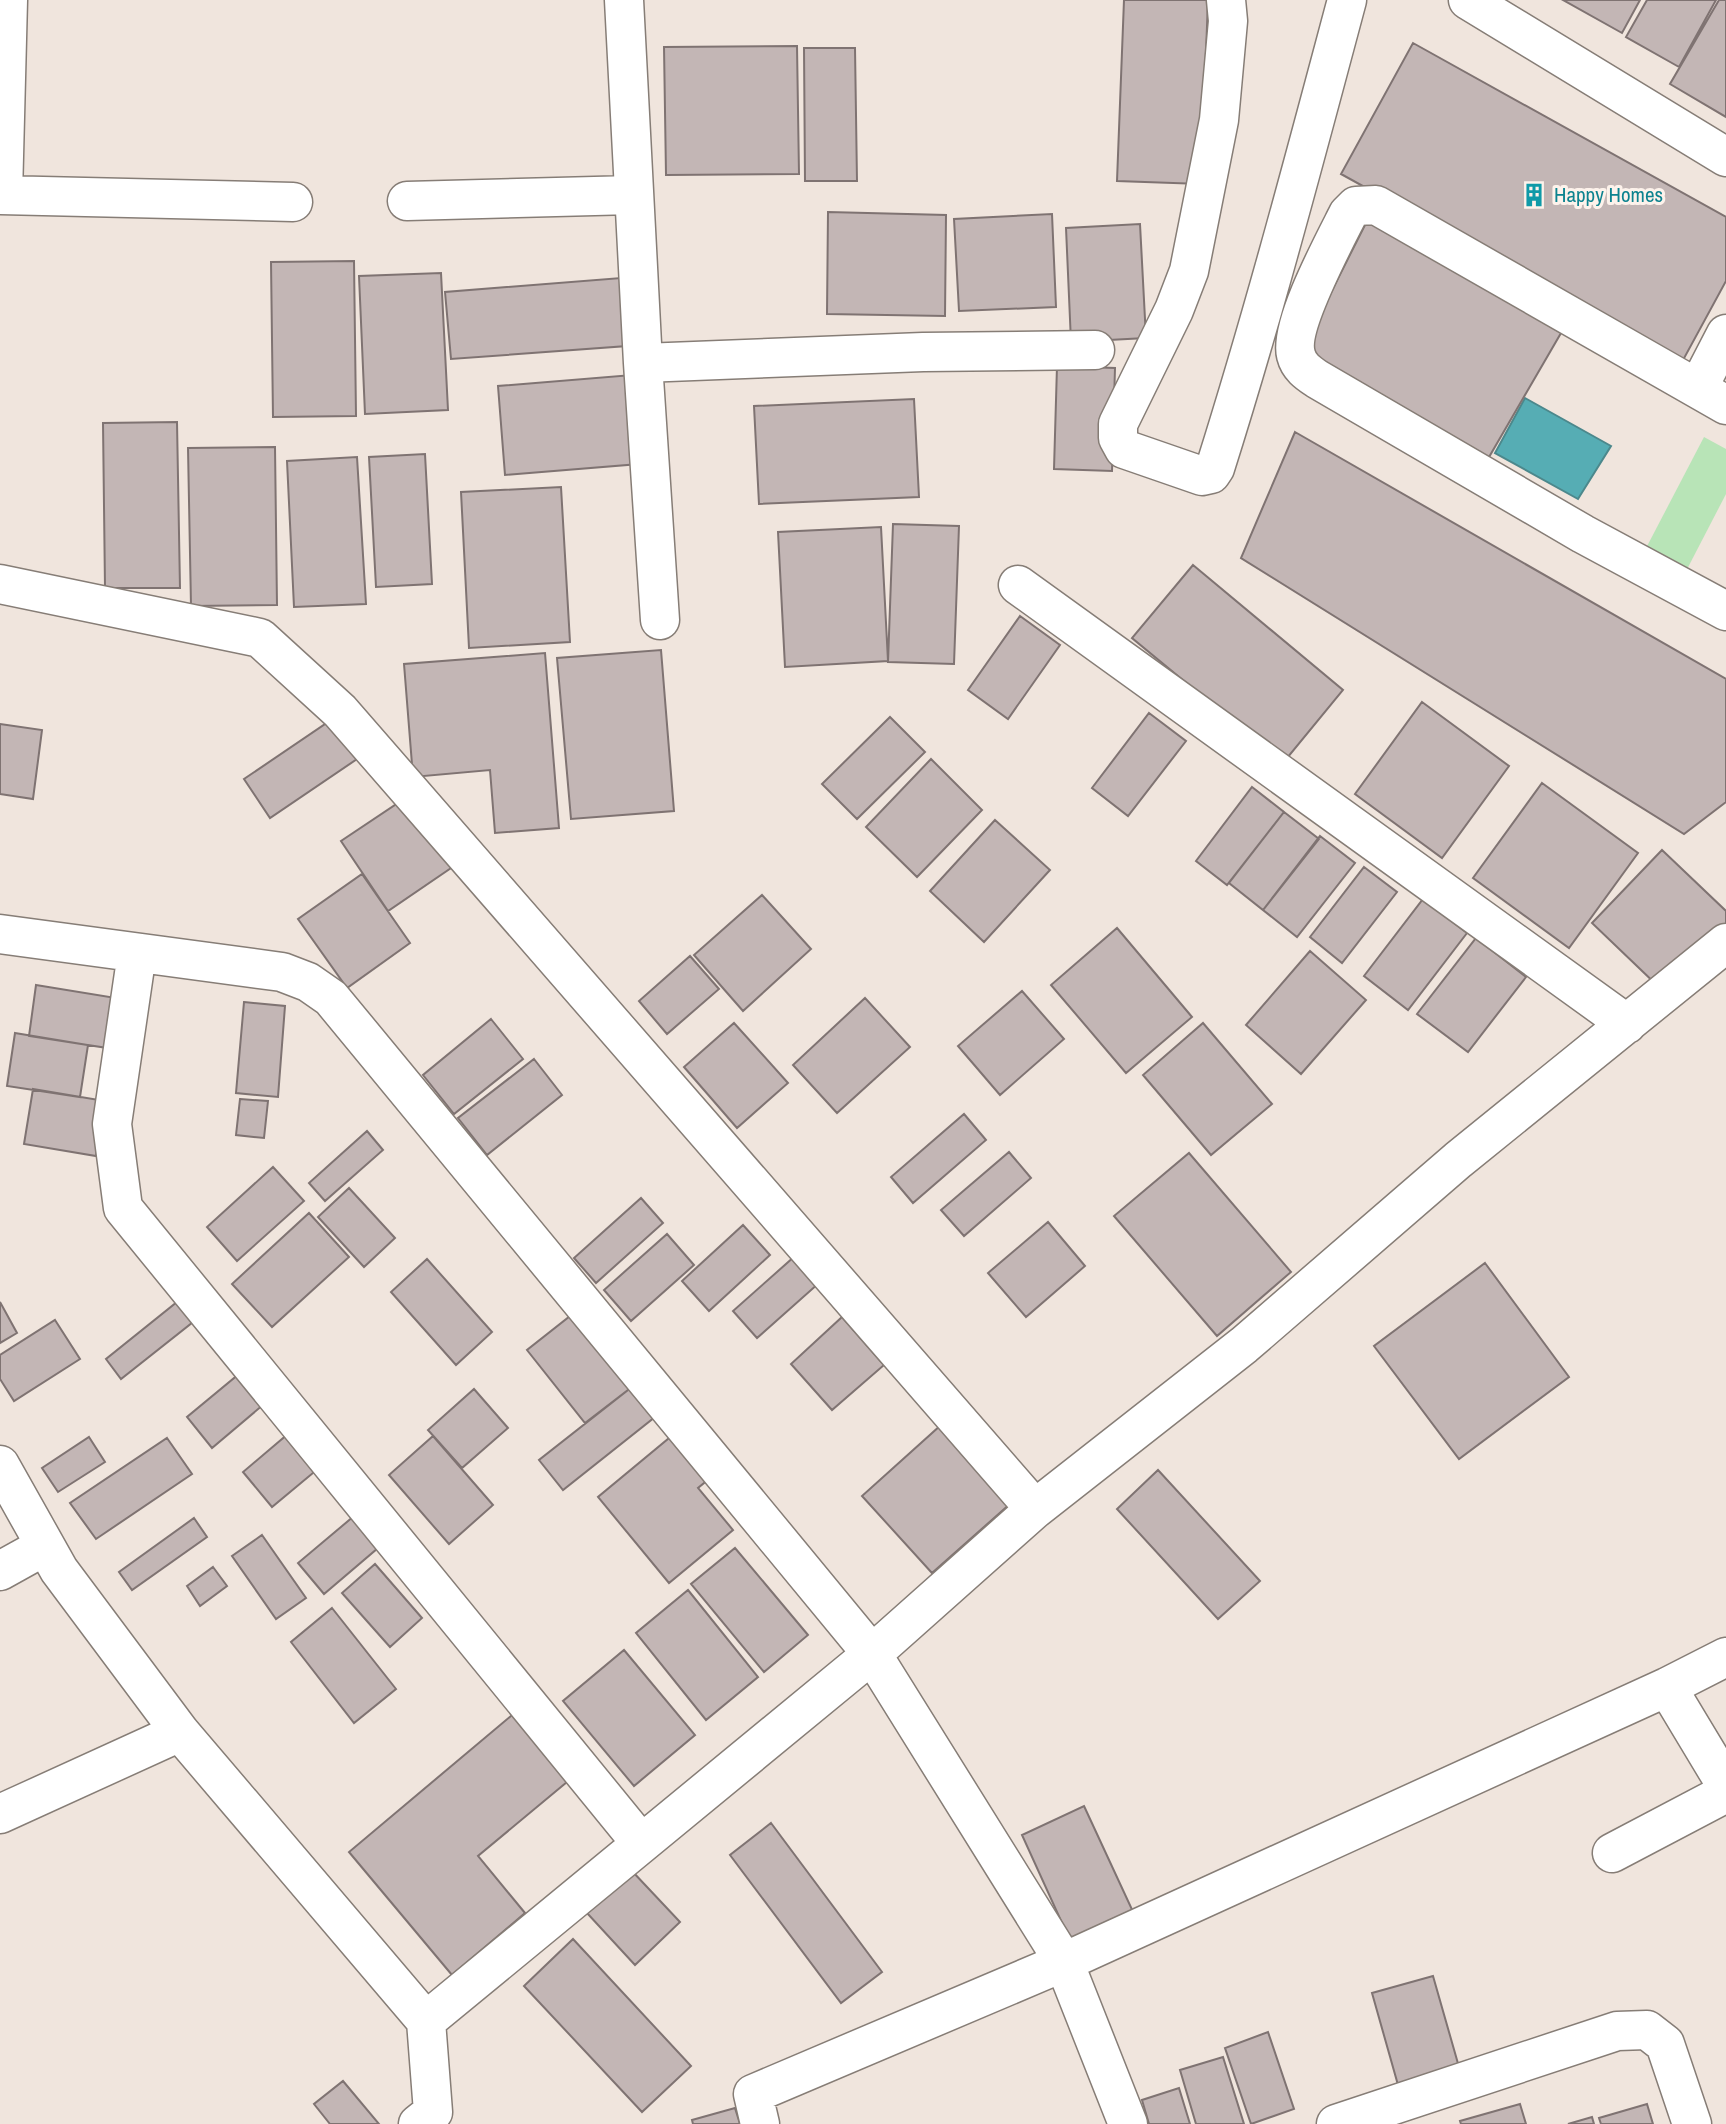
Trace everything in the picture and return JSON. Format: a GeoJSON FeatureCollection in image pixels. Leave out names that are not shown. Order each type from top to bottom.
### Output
{"type":"FeatureCollection","features":[{"type":"Feature","properties":{"kind":"street"},"geometry":{"type":"LineString","coordinates":[[8,0],[1,195],[293,202]]}},
{"type":"Feature","properties":{"kind":"street"},"geometry":{"type":"LineString","coordinates":[[624,0],[633,195],[660,620]]}},
{"type":"Feature","properties":{"kind":"street"},"geometry":{"type":"LineString","coordinates":[[1226,0],[1227,21],[1219,120],[1189,271],[1174,310],[1118,424],[1118,438],[1124,449],[1202,476],[1211,474],[1215,468],[1243,380],[1295,200],[1344,1]]}},
{"type":"Feature","properties":{"kind":"street"},"geometry":{"type":"LineString","coordinates":[[1468,0],[1726,157]]}},
{"type":"Feature","properties":{"kind":"street"},"geometry":{"type":"LineString","coordinates":[[407,201],[633,195]]}},
{"type":"Feature","properties":{"kind":"street"},"geometry":{"type":"LineString","coordinates":[[1726,334],[1712,397],[1376,205],[1356,206],[1348,214],[1305,306],[1294,343],[1296,357],[1304,370],[1317,379],[1583,534],[1726,611]]}},
{"type":"Feature","properties":{"kind":"street"},"geometry":{"type":"LineString","coordinates":[[643,363],[923,352],[1095,350]]}},
{"type":"Feature","properties":{"kind":"street"},"geometry":{"type":"LineString","coordinates":[[0,584],[260,638],[340,711],[1035,1509]]}},
{"type":"Feature","properties":{"kind":"street"},"geometry":{"type":"LineString","coordinates":[[1018,585],[1627,1024]]}},
{"type":"Feature","properties":{"kind":"street"},"geometry":{"type":"LineString","coordinates":[[0,934],[282,972],[307,982],[331,998],[872,1654],[1064,1962],[1128,2124]]}},
{"type":"Feature","properties":{"kind":"street"},"geometry":{"type":"LineString","coordinates":[[426,2021],[872,1654],[1035,1509],[1244,1345],[1458,1160],[1726,943]]}},
{"type":"Feature","properties":{"kind":"street"},"geometry":{"type":"LineString","coordinates":[[137,953],[111,1124],[123,1208],[641,1843]]}},
{"type":"Feature","properties":{"kind":"street"},"geometry":{"type":"LineString","coordinates":[[0,1465],[59,1570],[180,1732],[426,2021],[433,2112],[418,2124]]}},
{"type":"Feature","properties":{"kind":"street"},"geometry":{"type":"LineString","coordinates":[[0,1571],[45,1546]]}},
{"type":"Feature","properties":{"kind":"street"},"geometry":{"type":"LineString","coordinates":[[760,2124],[752,2094],[1064,1962],[1667,1687],[1726,1657]]}},
{"type":"Feature","properties":{"kind":"street"},"geometry":{"type":"LineString","coordinates":[[1667,1687],[1726,1785]]}},
{"type":"Feature","properties":{"kind":"street"},"geometry":{"type":"LineString","coordinates":[[0,1814],[180,1732]]}},
{"type":"Feature","properties":{"kind":"street"},"geometry":{"type":"LineString","coordinates":[[1612,1853],[1726,1793]]}},
{"type":"Feature","properties":{"kind":"street"},"geometry":{"type":"LineString","coordinates":[[1336,2124],[1617,2031],[1647,2030],[1665,2044],[1692,2124]]}},
{"type":"Feature","properties":{"kind":"green space"},"geometry":{"type":"Polygon","coordinates":[[[1704,437],[1726,449],[1726,494],[1683,577],[1644,552],[1704,437]]]}},
{"type":"Feature","properties":{"kind":"water"},"geometry":{"type":"Polygon","coordinates":[[[1525,398],[1611,446],[1578,499],[1495,453],[1525,398]]]}},
{"type":"Feature","properties":{"kind":"building"},"geometry":{"type":"Polygon","coordinates":[[[1124,0],[1208,0],[1201,184],[1117,181],[1124,0]]]}},
{"type":"Feature","properties":{"kind":"building"},"geometry":{"type":"Polygon","coordinates":[[[1563,0],[1640,0],[1622,33],[1563,0]]]}},
{"type":"Feature","properties":{"kind":"building"},"geometry":{"type":"Polygon","coordinates":[[[1647,0],[1716,0],[1679,67],[1626,37],[1647,0]]]}},
{"type":"Feature","properties":{"kind":"building"},"geometry":{"type":"Polygon","coordinates":[[[1719,0],[1726,0],[1726,117],[1670,84],[1719,0]]]}},
{"type":"Feature","properties":{"kind":"building","name":"Happy Homes"},"geometry":{"type":"Polygon","coordinates":[[[1413,43],[1726,217],[1726,281],[1682,362],[1341,174],[1413,43]]]}},
{"type":"Feature","properties":{"kind":"building"},"geometry":{"type":"Polygon","coordinates":[[[797,46],[799,174],[666,175],[664,47],[797,46]]]}},
{"type":"Feature","properties":{"kind":"building"},"geometry":{"type":"Polygon","coordinates":[[[804,48],[855,48],[857,181],[805,181],[804,48]]]}},
{"type":"Feature","properties":{"kind":"building"},"geometry":{"type":"Polygon","coordinates":[[[828,212],[946,215],[945,316],[827,314],[828,212]]]}},
{"type":"Feature","properties":{"kind":"building"},"geometry":{"type":"Polygon","coordinates":[[[1052,214],[1056,307],[959,311],[954,219],[1052,214]]]}},
{"type":"Feature","properties":{"kind":"building"},"geometry":{"type":"Polygon","coordinates":[[[1370,215],[1561,333],[1485,464],[1303,348],[1370,215]]]}},
{"type":"Feature","properties":{"kind":"building"},"geometry":{"type":"Polygon","coordinates":[[[1140,224],[1146,338],[1071,342],[1066,228],[1140,224]]]}},
{"type":"Feature","properties":{"kind":"building"},"geometry":{"type":"Polygon","coordinates":[[[354,261],[356,416],[273,417],[271,262],[354,261]]]}},
{"type":"Feature","properties":{"kind":"building"},"geometry":{"type":"Polygon","coordinates":[[[441,273],[448,410],[365,414],[359,276],[441,273]]]}},
{"type":"Feature","properties":{"kind":"building"},"geometry":{"type":"Polygon","coordinates":[[[621,278],[627,346],[451,359],[445,292],[621,278]]]}},
{"type":"Feature","properties":{"kind":"building"},"geometry":{"type":"Polygon","coordinates":[[[1057,366],[1115,368],[1112,471],[1054,469],[1057,366]]]}},
{"type":"Feature","properties":{"kind":"building"},"geometry":{"type":"Polygon","coordinates":[[[632,375],[639,464],[505,475],[498,386],[632,375]]]}},
{"type":"Feature","properties":{"kind":"building"},"geometry":{"type":"Polygon","coordinates":[[[914,399],[919,497],[759,504],[754,406],[914,399]]]}},
{"type":"Feature","properties":{"kind":"building"},"geometry":{"type":"Polygon","coordinates":[[[177,422],[180,588],[105,588],[103,423],[177,422]]]}},
{"type":"Feature","properties":{"kind":"building"},"geometry":{"type":"Polygon","coordinates":[[[1295,432],[1726,679],[1726,802],[1684,834],[1241,558],[1295,432]]]}},
{"type":"Feature","properties":{"kind":"building"},"geometry":{"type":"Polygon","coordinates":[[[275,447],[277,605],[191,606],[188,448],[275,447]]]}},
{"type":"Feature","properties":{"kind":"building"},"geometry":{"type":"Polygon","coordinates":[[[425,454],[432,584],[376,587],[369,457],[425,454]]]}},
{"type":"Feature","properties":{"kind":"building"},"geometry":{"type":"Polygon","coordinates":[[[357,457],[366,604],[294,607],[287,461],[357,457]]]}},
{"type":"Feature","properties":{"kind":"building"},"geometry":{"type":"Polygon","coordinates":[[[561,487],[570,642],[469,648],[461,492],[561,487]]]}},
{"type":"Feature","properties":{"kind":"building"},"geometry":{"type":"Polygon","coordinates":[[[893,524],[959,526],[954,664],[888,662],[893,524]]]}},
{"type":"Feature","properties":{"kind":"building"},"geometry":{"type":"Polygon","coordinates":[[[881,527],[888,661],[785,667],[778,532],[881,527]]]}},
{"type":"Feature","properties":{"kind":"building"},"geometry":{"type":"Polygon","coordinates":[[[1193,565],[1343,690],[1283,763],[1132,638],[1193,565]]]}},
{"type":"Feature","properties":{"kind":"building"},"geometry":{"type":"Polygon","coordinates":[[[1020,616],[1060,645],[1008,719],[968,690],[1020,616]]]}},
{"type":"Feature","properties":{"kind":"building"},"geometry":{"type":"Polygon","coordinates":[[[661,650],[674,811],[571,819],[557,658],[661,650]]]}},
{"type":"Feature","properties":{"kind":"building"},"geometry":{"type":"Polygon","coordinates":[[[545,653],[559,828],[495,833],[490,770],[413,777],[404,664],[545,653]]]}},
{"type":"Feature","properties":{"kind":"building"},"geometry":{"type":"Polygon","coordinates":[[[1422,702],[1509,766],[1442,858],[1355,794],[1422,702]]]}},
{"type":"Feature","properties":{"kind":"building"},"geometry":{"type":"Polygon","coordinates":[[[1149,713],[1186,741],[1128,816],[1092,788],[1149,713]]]}},
{"type":"Feature","properties":{"kind":"building"},"geometry":{"type":"Polygon","coordinates":[[[337,716],[363,755],[270,818],[244,779],[337,716]]]}},
{"type":"Feature","properties":{"kind":"building"},"geometry":{"type":"Polygon","coordinates":[[[890,717],[925,752],[857,819],[822,784],[890,717]]]}},
{"type":"Feature","properties":{"kind":"building"},"geometry":{"type":"Polygon","coordinates":[[[0,724],[42,730],[33,799],[0,794],[0,724]]]}},
{"type":"Feature","properties":{"kind":"building"},"geometry":{"type":"Polygon","coordinates":[[[931,759],[982,810],[917,877],[866,827],[931,759]]]}},
{"type":"Feature","properties":{"kind":"building"},"geometry":{"type":"Polygon","coordinates":[[[1542,783],[1638,853],[1569,948],[1473,878],[1542,783]]]}},
{"type":"Feature","properties":{"kind":"building"},"geometry":{"type":"Polygon","coordinates":[[[1252,787],[1284,812],[1227,885],[1196,861],[1252,787]]]}},
{"type":"Feature","properties":{"kind":"building"},"geometry":{"type":"Polygon","coordinates":[[[407,797],[454,866],[388,911],[341,841],[407,797]]]}},
{"type":"Feature","properties":{"kind":"building"},"geometry":{"type":"Polygon","coordinates":[[[1284,812],[1319,839],[1263,910],[1229,883],[1284,812]]]}},
{"type":"Feature","properties":{"kind":"building"},"geometry":{"type":"Polygon","coordinates":[[[995,820],[1050,870],[984,942],[930,891],[995,820]]]}},
{"type":"Feature","properties":{"kind":"building"},"geometry":{"type":"Polygon","coordinates":[[[1320,836],[1355,863],[1297,937],[1263,910],[1320,836]]]}},
{"type":"Feature","properties":{"kind":"building"},"geometry":{"type":"Polygon","coordinates":[[[1662,850],[1726,911],[1726,924],[1662,990],[1592,923],[1662,850]]]}},
{"type":"Feature","properties":{"kind":"building"},"geometry":{"type":"Polygon","coordinates":[[[1364,867],[1397,892],[1342,963],[1310,937],[1364,867]]]}},
{"type":"Feature","properties":{"kind":"building"},"geometry":{"type":"Polygon","coordinates":[[[362,874],[410,943],[347,988],[298,919],[362,874]]]}},
{"type":"Feature","properties":{"kind":"building"},"geometry":{"type":"Polygon","coordinates":[[[762,895],[811,949],[743,1011],[694,955],[762,895]]]}},
{"type":"Feature","properties":{"kind":"building"},"geometry":{"type":"Polygon","coordinates":[[[1423,899],[1467,933],[1408,1010],[1364,976],[1423,899]]]}},
{"type":"Feature","properties":{"kind":"building"},"geometry":{"type":"Polygon","coordinates":[[[1117,928],[1192,1017],[1126,1073],[1051,985],[1117,928]]]}},
{"type":"Feature","properties":{"kind":"building"},"geometry":{"type":"Polygon","coordinates":[[[1476,938],[1526,977],[1468,1052],[1417,1014],[1476,938]]]}},
{"type":"Feature","properties":{"kind":"building"},"geometry":{"type":"Polygon","coordinates":[[[1310,951],[1366,1000],[1301,1074],[1246,1025],[1310,951]]]}},
{"type":"Feature","properties":{"kind":"building"},"geometry":{"type":"Polygon","coordinates":[[[690,956],[719,989],[667,1034],[639,1001],[690,956]]]}},
{"type":"Feature","properties":{"kind":"building"},"geometry":{"type":"Polygon","coordinates":[[[36,985],[122,999],[114,1049],[29,1036],[36,985]]]}},
{"type":"Feature","properties":{"kind":"building"},"geometry":{"type":"Polygon","coordinates":[[[1022,991],[1064,1039],[1000,1095],[958,1046],[1022,991]]]}},
{"type":"Feature","properties":{"kind":"building"},"geometry":{"type":"Polygon","coordinates":[[[865,998],[910,1047],[837,1113],[793,1065],[865,998]]]}},
{"type":"Feature","properties":{"kind":"building"},"geometry":{"type":"Polygon","coordinates":[[[244,1002],[285,1006],[278,1097],[236,1093],[244,1002]]]}},
{"type":"Feature","properties":{"kind":"building"},"geometry":{"type":"Polygon","coordinates":[[[491,1019],[523,1059],[454,1114],[423,1075],[491,1019]]]}},
{"type":"Feature","properties":{"kind":"building"},"geometry":{"type":"Polygon","coordinates":[[[734,1023],[788,1083],[737,1128],[684,1067],[734,1023]]]}},
{"type":"Feature","properties":{"kind":"building"},"geometry":{"type":"Polygon","coordinates":[[[1203,1023],[1272,1104],[1211,1155],[1143,1075],[1203,1023]]]}},
{"type":"Feature","properties":{"kind":"building"},"geometry":{"type":"Polygon","coordinates":[[[15,1033],[88,1045],[80,1097],[7,1086],[15,1033]]]}},
{"type":"Feature","properties":{"kind":"building"},"geometry":{"type":"Polygon","coordinates":[[[534,1059],[562,1095],[487,1155],[458,1118],[534,1059]]]}},
{"type":"Feature","properties":{"kind":"building"},"geometry":{"type":"Polygon","coordinates":[[[33,1089],[105,1101],[96,1156],[24,1144],[33,1089]]]}},
{"type":"Feature","properties":{"kind":"building"},"geometry":{"type":"Polygon","coordinates":[[[240,1099],[268,1101],[264,1138],[236,1135],[240,1099]]]}},
{"type":"Feature","properties":{"kind":"building"},"geometry":{"type":"Polygon","coordinates":[[[964,1114],[986,1140],[913,1203],[891,1177],[964,1114]]]}},
{"type":"Feature","properties":{"kind":"building"},"geometry":{"type":"Polygon","coordinates":[[[367,1131],[383,1150],[325,1201],[309,1183],[367,1131]]]}},
{"type":"Feature","properties":{"kind":"building"},"geometry":{"type":"Polygon","coordinates":[[[1009,1152],[1031,1178],[964,1236],[941,1210],[1009,1152]]]}},
{"type":"Feature","properties":{"kind":"building"},"geometry":{"type":"Polygon","coordinates":[[[1189,1153],[1291,1272],[1217,1336],[1114,1216],[1189,1153]]]}},
{"type":"Feature","properties":{"kind":"building"},"geometry":{"type":"Polygon","coordinates":[[[273,1167],[304,1201],[237,1261],[207,1227],[273,1167]]]}},
{"type":"Feature","properties":{"kind":"building"},"geometry":{"type":"Polygon","coordinates":[[[349,1188],[395,1238],[364,1267],[318,1217],[349,1188]]]}},
{"type":"Feature","properties":{"kind":"building"},"geometry":{"type":"Polygon","coordinates":[[[641,1198],[663,1223],[596,1283],[574,1258],[641,1198]]]}},
{"type":"Feature","properties":{"kind":"building"},"geometry":{"type":"Polygon","coordinates":[[[309,1213],[349,1257],[272,1327],[232,1284],[309,1213]]]}},
{"type":"Feature","properties":{"kind":"building"},"geometry":{"type":"Polygon","coordinates":[[[1048,1222],[1085,1266],[1026,1317],[988,1273],[1048,1222]]]}},
{"type":"Feature","properties":{"kind":"building"},"geometry":{"type":"Polygon","coordinates":[[[743,1225],[770,1255],[709,1311],[682,1281],[743,1225]]]}},
{"type":"Feature","properties":{"kind":"building"},"geometry":{"type":"Polygon","coordinates":[[[667,1234],[694,1265],[631,1321],[604,1290],[667,1234]]]}},
{"type":"Feature","properties":{"kind":"building"},"geometry":{"type":"Polygon","coordinates":[[[795,1256],[819,1283],[757,1338],[733,1311],[795,1256]]]}},
{"type":"Feature","properties":{"kind":"building"},"geometry":{"type":"Polygon","coordinates":[[[427,1259],[492,1332],[456,1365],[391,1292],[427,1259]]]}},
{"type":"Feature","properties":{"kind":"building"},"geometry":{"type":"Polygon","coordinates":[[[1485,1263],[1569,1377],[1459,1459],[1374,1346],[1485,1263]]]}},
{"type":"Feature","properties":{"kind":"building"},"geometry":{"type":"Polygon","coordinates":[[[0,1302],[17,1333],[0,1343],[0,1302]]]}},
{"type":"Feature","properties":{"kind":"building"},"geometry":{"type":"Polygon","coordinates":[[[177,1302],[193,1322],[121,1379],[106,1359],[177,1302]]]}},
{"type":"Feature","properties":{"kind":"building"},"geometry":{"type":"Polygon","coordinates":[[[579,1309],[637,1383],[585,1423],[527,1350],[579,1309]]]}},
{"type":"Feature","properties":{"kind":"building"},"geometry":{"type":"Polygon","coordinates":[[[842,1317],[884,1365],[832,1410],[791,1364],[842,1317]]]}},
{"type":"Feature","properties":{"kind":"building"},"geometry":{"type":"Polygon","coordinates":[[[55,1320],[80,1359],[14,1401],[0,1379],[0,1355],[55,1320]]]}},
{"type":"Feature","properties":{"kind":"building"},"geometry":{"type":"Polygon","coordinates":[[[245,1369],[270,1399],[212,1448],[187,1417],[245,1369]]]}},
{"type":"Feature","properties":{"kind":"building"},"geometry":{"type":"Polygon","coordinates":[[[637,1383],[660,1413],[563,1490],[539,1460],[637,1383]]]}},
{"type":"Feature","properties":{"kind":"building"},"geometry":{"type":"Polygon","coordinates":[[[474,1389],[508,1428],[462,1468],[428,1430],[474,1389]]]}},
{"type":"Feature","properties":{"kind":"building"},"geometry":{"type":"Polygon","coordinates":[[[941,1425],[1011,1503],[932,1573],[862,1496],[941,1425]]]}},
{"type":"Feature","properties":{"kind":"building"},"geometry":{"type":"Polygon","coordinates":[[[295,1428],[325,1463],[272,1507],[243,1472],[295,1428]]]}},
{"type":"Feature","properties":{"kind":"building"},"geometry":{"type":"Polygon","coordinates":[[[680,1429],[715,1474],[698,1488],[733,1530],[669,1583],[598,1497],[680,1429]]]}},
{"type":"Feature","properties":{"kind":"building"},"geometry":{"type":"Polygon","coordinates":[[[433,1436],[493,1505],[449,1544],[389,1475],[433,1436]]]}},
{"type":"Feature","properties":{"kind":"building"},"geometry":{"type":"Polygon","coordinates":[[[89,1437],[105,1462],[58,1492],[42,1468],[89,1437]]]}},
{"type":"Feature","properties":{"kind":"building"},"geometry":{"type":"Polygon","coordinates":[[[167,1438],[192,1474],[96,1539],[70,1503],[167,1438]]]}},
{"type":"Feature","properties":{"kind":"building"},"geometry":{"type":"Polygon","coordinates":[[[1158,1470],[1260,1581],[1218,1619],[1117,1509],[1158,1470]]]}},
{"type":"Feature","properties":{"kind":"building"},"geometry":{"type":"Polygon","coordinates":[[[360,1511],[385,1542],[324,1594],[298,1563],[360,1511]]]}},
{"type":"Feature","properties":{"kind":"building"},"geometry":{"type":"Polygon","coordinates":[[[194,1518],[207,1537],[132,1590],[119,1572],[194,1518]]]}},
{"type":"Feature","properties":{"kind":"building"},"geometry":{"type":"Polygon","coordinates":[[[262,1535],[306,1598],[276,1619],[232,1556],[262,1535]]]}},
{"type":"Feature","properties":{"kind":"building"},"geometry":{"type":"Polygon","coordinates":[[[735,1548],[808,1635],[764,1672],[691,1584],[735,1548]]]}},
{"type":"Feature","properties":{"kind":"building"},"geometry":{"type":"Polygon","coordinates":[[[375,1564],[422,1618],[390,1647],[342,1593],[375,1564]]]}},
{"type":"Feature","properties":{"kind":"building"},"geometry":{"type":"Polygon","coordinates":[[[213,1567],[227,1586],[200,1606],[187,1586],[213,1567]]]}},
{"type":"Feature","properties":{"kind":"building"},"geometry":{"type":"Polygon","coordinates":[[[688,1590],[758,1677],[706,1720],[636,1633],[688,1590]]]}},
{"type":"Feature","properties":{"kind":"building"},"geometry":{"type":"Polygon","coordinates":[[[332,1608],[396,1689],[354,1723],[291,1642],[332,1608]]]}},
{"type":"Feature","properties":{"kind":"building"},"geometry":{"type":"Polygon","coordinates":[[[624,1650],[695,1735],[634,1786],[563,1701],[624,1650]]]}},
{"type":"Feature","properties":{"kind":"building"},"geometry":{"type":"Polygon","coordinates":[[[524,1705],[579,1772],[478,1856],[525,1913],[452,1975],[349,1852],[524,1705]]]}},
{"type":"Feature","properties":{"kind":"building"},"geometry":{"type":"Polygon","coordinates":[[[1084,1806],[1135,1916],[1072,1945],[1022,1835],[1084,1806]]]}},
{"type":"Feature","properties":{"kind":"building"},"geometry":{"type":"Polygon","coordinates":[[[771,1823],[882,1972],[841,2003],[730,1855],[771,1823]]]}},
{"type":"Feature","properties":{"kind":"building"},"geometry":{"type":"Polygon","coordinates":[[[632,1871],[680,1922],[635,1965],[587,1913],[632,1871]]]}},
{"type":"Feature","properties":{"kind":"building"},"geometry":{"type":"Polygon","coordinates":[[[573,1939],[691,2066],[642,2112],[524,1986],[573,1939]]]}},
{"type":"Feature","properties":{"kind":"building"},"geometry":{"type":"Polygon","coordinates":[[[1433,1976],[1461,2074],[1400,2092],[1372,1993],[1433,1976]]]}},
{"type":"Feature","properties":{"kind":"building"},"geometry":{"type":"Polygon","coordinates":[[[1268,2032],[1294,2109],[1251,2124],[1225,2048],[1268,2032]]]}},
{"type":"Feature","properties":{"kind":"building"},"geometry":{"type":"Polygon","coordinates":[[[1223,2057],[1244,2124],[1196,2124],[1180,2070],[1223,2057]]]}},
{"type":"Feature","properties":{"kind":"building"},"geometry":{"type":"Polygon","coordinates":[[[343,2081],[379,2124],[330,2124],[314,2104],[343,2081]]]}},
{"type":"Feature","properties":{"kind":"building"},"geometry":{"type":"Polygon","coordinates":[[[1179,2088],[1190,2124],[1149,2124],[1142,2100],[1179,2088]]]}},
{"type":"Feature","properties":{"kind":"building"},"geometry":{"type":"Polygon","coordinates":[[[1520,2104],[1526,2124],[1461,2124],[1460,2121],[1520,2104]]]}},
{"type":"Feature","properties":{"kind":"building"},"geometry":{"type":"Polygon","coordinates":[[[1647,2104],[1653,2124],[1601,2124],[1599,2118],[1647,2104]]]}},
{"type":"Feature","properties":{"kind":"building"},"geometry":{"type":"Polygon","coordinates":[[[735,2108],[740,2124],[693,2124],[692,2120],[735,2108]]]}},
{"type":"Feature","properties":{"kind":"building"},"geometry":{"type":"Polygon","coordinates":[[[1592,2117],[1594,2124],[1568,2124],[1592,2117]]]}},
{"type":"Feature","properties":{"kind":"place","name":"Happy Homes"},"geometry":{"type":"Point","coordinates":[1534,195]}}]}
